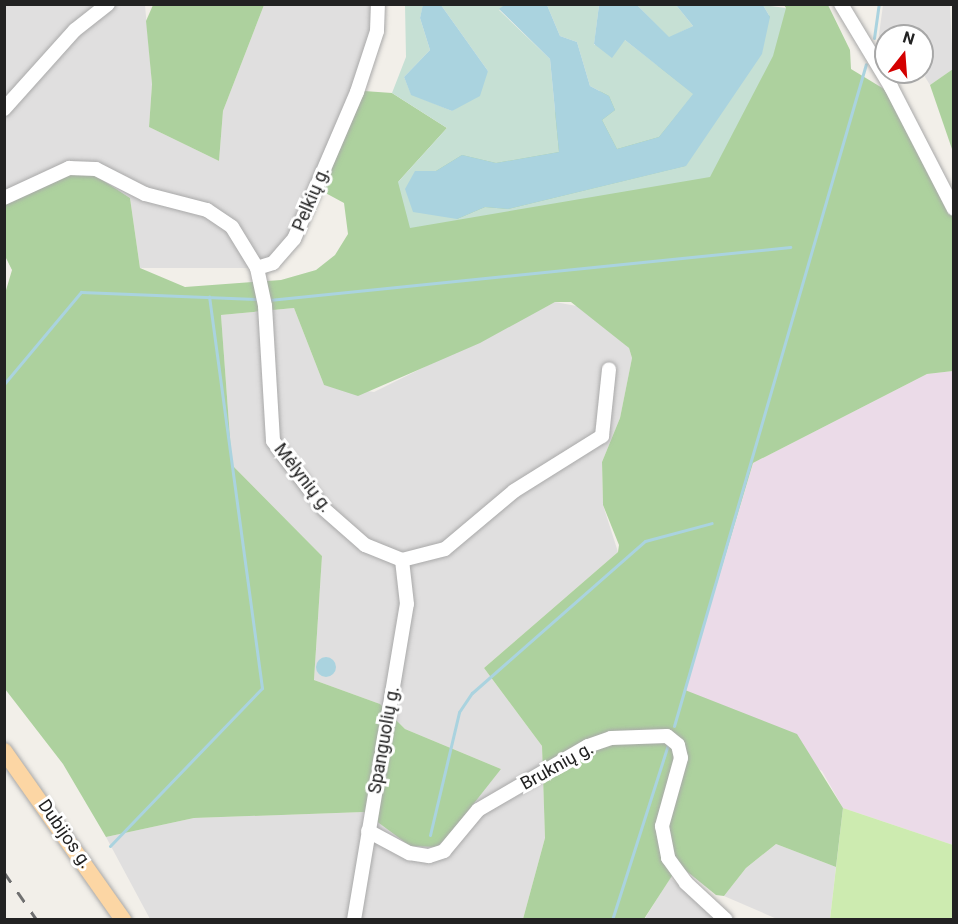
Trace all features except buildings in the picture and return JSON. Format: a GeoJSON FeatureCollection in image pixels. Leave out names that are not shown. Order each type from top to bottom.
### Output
{"type":"FeatureCollection","features":[{"type":"Feature","properties":{"kind":"main road","name":"Dubijos g."},"geometry":{"type":"LineString","coordinates":[[4,751],[123,920]]}},
{"type":"Feature","properties":{"kind":"street"},"geometry":{"type":"LineString","coordinates":[[4,109],[75,30],[108,4]]}},
{"type":"Feature","properties":{"kind":"street","name":"Pelkių g."},"geometry":{"type":"LineString","coordinates":[[257,267],[273,263],[294,239],[372,51],[378,4]]}},
{"type":"Feature","properties":{"kind":"street"},"geometry":{"type":"LineString","coordinates":[[841,4],[891,87],[954,209]]}},
{"type":"Feature","properties":{"kind":"street"},"geometry":{"type":"LineString","coordinates":[[4,198],[69,168],[96,169],[145,194],[207,210],[232,227],[257,267]]}},
{"type":"Feature","properties":{"kind":"street","name":"Mėlynių g."},"geometry":{"type":"LineString","coordinates":[[257,267],[265,306],[273,441],[324,509],[365,545],[402,560]]}},
{"type":"Feature","properties":{"kind":"street"},"geometry":{"type":"LineString","coordinates":[[402,560],[445,549],[514,491],[602,436],[609,369]]}},
{"type":"Feature","properties":{"kind":"street","name":"Spanguolių g."},"geometry":{"type":"LineString","coordinates":[[354,920],[407,604],[402,560]]}},
{"type":"Feature","properties":{"kind":"street","name":"Bruknių g."},"geometry":{"type":"LineString","coordinates":[[368,831],[409,853],[429,856],[444,851],[478,810],[588,747],[611,738],[667,736],[678,745],[681,759],[662,826],[668,858],[681,878],[726,920]]}},
{"type":"Feature","properties":{"kind":"shaded area"},"geometry":{"type":"Polygon","coordinates":[[[950,4],[953,69],[934,82],[934,24],[880,24],[883,5],[950,4]]]}},
{"type":"Feature","properties":{"kind":"shaded area"},"geometry":{"type":"Polygon","coordinates":[[[5,5],[145,5],[152,84],[149,127],[219,161],[223,111],[264,5],[384,5],[385,29],[364,91],[274,268],[140,268],[130,198],[93,174],[5,205],[5,5]]]}},
{"type":"Feature","properties":{"kind":"shaded area"},"geometry":{"type":"Polygon","coordinates":[[[555,302],[582,307],[629,348],[632,358],[620,418],[602,462],[603,505],[618,552],[484,668],[542,746],[545,838],[523,919],[150,919],[106,837],[194,818],[364,812],[410,846],[501,769],[405,729],[380,704],[314,680],[322,556],[232,465],[221,315],[294,308],[324,385],[374,392],[555,302]]]}},
{"type":"Feature","properties":{"kind":"shaded area"},"geometry":{"type":"Polygon","coordinates":[[[953,371],[953,845],[843,808],[822,771],[685,691],[753,463],[927,374],[953,371]]]}},
{"type":"Feature","properties":{"kind":"shaded area"},"geometry":{"type":"Polygon","coordinates":[[[776,844],[836,867],[830,919],[777,919],[724,896],[746,868],[776,844]]]}},
{"type":"Feature","properties":{"kind":"shaded area"},"geometry":{"type":"Polygon","coordinates":[[[670,878],[716,915],[717,920],[644,920],[670,878]]]}},
{"type":"Feature","properties":{"kind":"green space"},"geometry":{"type":"Polygon","coordinates":[[[153,5],[264,5],[223,111],[219,161],[149,127],[152,84],[146,21],[153,5]]]}},
{"type":"Feature","properties":{"kind":"green space"},"geometry":{"type":"Polygon","coordinates":[[[405,5],[423,5],[420,18],[430,50],[404,77],[411,94],[452,111],[488,71],[441,5],[504,5],[499,10],[550,59],[559,152],[496,163],[462,155],[436,171],[415,171],[457,219],[485,207],[508,209],[685,166],[770,17],[763,5],[786,8],[773,56],[710,177],[410,228],[398,182],[447,128],[392,93],[406,57],[405,5]]]}},
{"type":"Feature","properties":{"kind":"green space"},"geometry":{"type":"Polygon","coordinates":[[[547,5],[599,5],[594,45],[625,40],[694,94],[659,137],[617,149],[602,120],[615,110],[609,96],[590,86],[577,42],[560,36],[547,5]]]}},
{"type":"Feature","properties":{"kind":"green space"},"geometry":{"type":"Polygon","coordinates":[[[637,5],[676,5],[693,26],[669,38],[637,5]]]}},
{"type":"Feature","properties":{"kind":"green space"},"geometry":{"type":"Polygon","coordinates":[[[784,5],[828,5],[850,50],[851,69],[884,89],[953,217],[953,371],[927,374],[753,463],[685,690],[797,734],[843,808],[836,867],[776,844],[746,868],[724,896],[716,895],[679,865],[644,919],[523,919],[545,838],[542,746],[484,668],[618,552],[619,545],[603,505],[602,462],[620,418],[632,358],[629,348],[571,302],[555,302],[480,343],[358,396],[324,385],[294,308],[221,315],[232,465],[322,556],[314,680],[380,704],[405,729],[501,769],[445,840],[436,847],[410,846],[364,812],[194,818],[106,837],[63,764],[5,689],[4,297],[12,270],[5,256],[5,205],[63,173],[93,174],[130,198],[140,268],[185,287],[281,280],[316,270],[335,255],[348,234],[344,203],[320,190],[364,91],[392,93],[447,128],[398,182],[786,8],[784,5]]]}},
{"type":"Feature","properties":{"kind":"green space"},"geometry":{"type":"Polygon","coordinates":[[[953,69],[953,152],[930,85],[953,69]]]}},
{"type":"Feature","properties":{"kind":"green space"},"geometry":{"type":"Polygon","coordinates":[[[843,808],[953,845],[953,919],[830,919],[843,808]]]}},
{"type":"Feature","properties":{"kind":"water"},"geometry":{"type":"Polygon","coordinates":[[[423,4],[441,5],[488,71],[480,96],[452,111],[411,95],[404,77],[430,50],[420,18],[423,4]]]}},
{"type":"Feature","properties":{"kind":"water"},"geometry":{"type":"Polygon","coordinates":[[[504,5],[547,5],[560,36],[577,42],[590,86],[609,96],[615,110],[602,120],[617,149],[659,137],[693,94],[625,40],[612,58],[594,44],[599,5],[637,5],[669,37],[693,26],[676,5],[763,5],[770,17],[762,54],[686,166],[508,209],[485,207],[457,219],[413,212],[405,189],[415,171],[436,171],[462,155],[496,163],[559,152],[550,59],[499,9],[504,5]]]}},
{"type":"Feature","properties":{"kind":"water"},"geometry":{"type":"Polygon","coordinates":[[[326,657],[333,660],[336,667],[333,674],[326,677],[319,674],[316,667],[319,660],[326,657]]]}},
{"type":"Feature","properties":{"kind":"waterway"},"geometry":{"type":"LineString","coordinates":[[876,24],[879,4]]}},
{"type":"Feature","properties":{"kind":"waterway"},"geometry":{"type":"LineString","coordinates":[[674,726],[866,64]]}},
{"type":"Feature","properties":{"kind":"waterway"},"geometry":{"type":"LineString","coordinates":[[269,300],[790,247]]}},
{"type":"Feature","properties":{"kind":"waterway"},"geometry":{"type":"LineString","coordinates":[[4,384],[81,292],[259,299]]}},
{"type":"Feature","properties":{"kind":"waterway"},"geometry":{"type":"LineString","coordinates":[[110,846],[262,688],[209,297]]}},
{"type":"Feature","properties":{"kind":"waterway"},"geometry":{"type":"LineString","coordinates":[[430,835],[459,712],[472,693],[645,541],[712,523]]}},
{"type":"Feature","properties":{"kind":"waterway"},"geometry":{"type":"LineString","coordinates":[[612,920],[668,745]]}},
{"type":"Feature","properties":{"kind":"railway"},"geometry":{"type":"LineString","coordinates":[[4,872],[37,920]]}}]}
